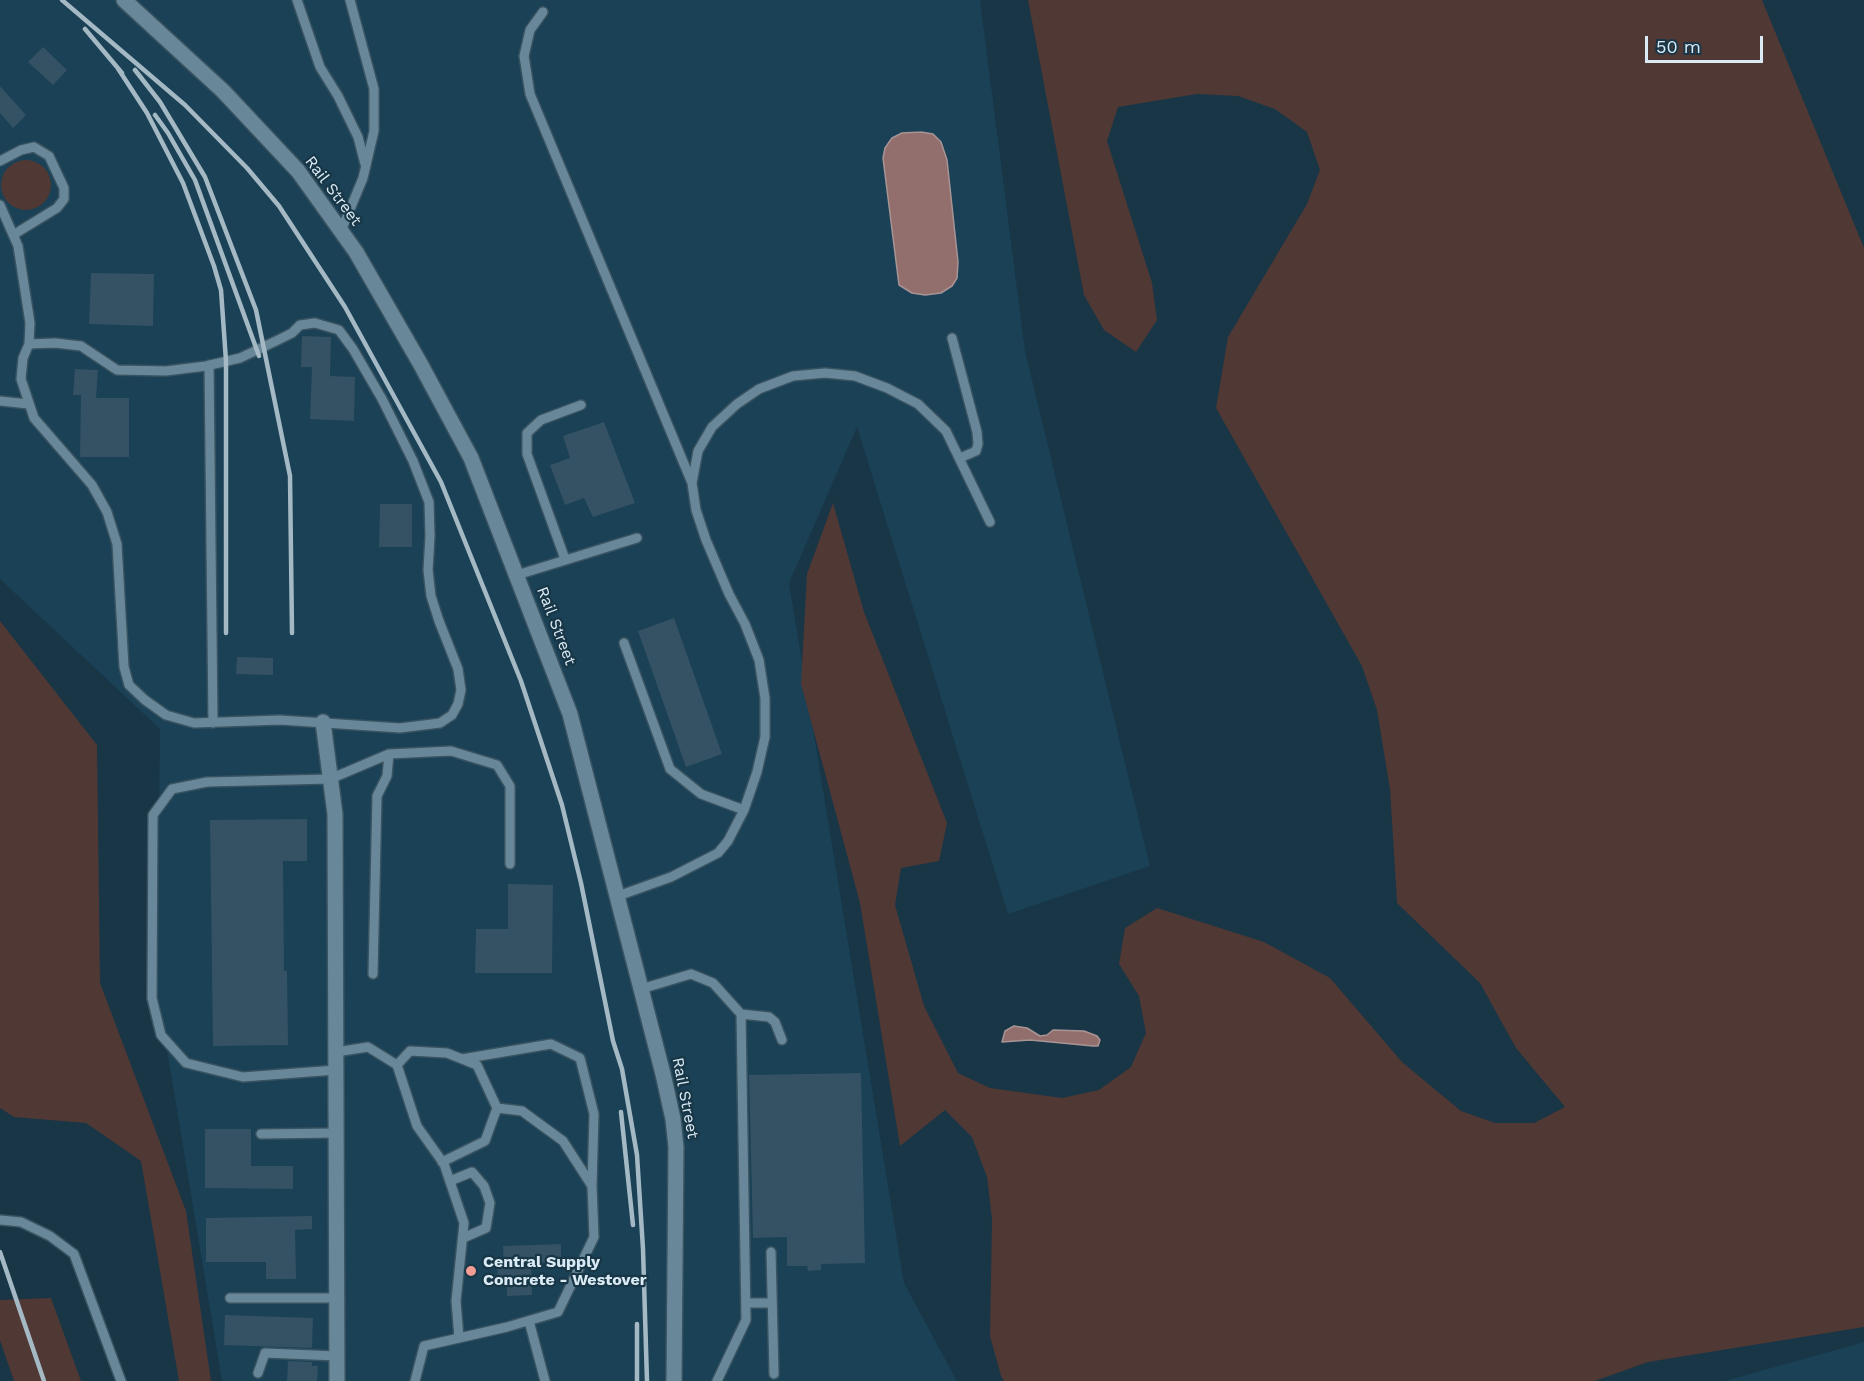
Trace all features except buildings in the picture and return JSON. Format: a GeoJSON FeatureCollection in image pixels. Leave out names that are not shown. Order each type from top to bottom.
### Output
{"type":"FeatureCollection","features":[{"type":"Feature","properties":{"kind":"street","name":"Rail Street"},"geometry":{"type":"LineString","coordinates":[[124,0],[223,91],[298,171],[356,252],[416,355],[471,458],[570,714],[673,1119],[676,1147],[674,1381]]}},
{"type":"Feature","properties":{"kind":"street"},"geometry":{"type":"LineString","coordinates":[[323,723],[335,814],[337,1381]]}},
{"type":"Feature","properties":{"kind":"lane"},"geometry":{"type":"LineString","coordinates":[[297,0],[320,67],[338,96],[358,137],[365,166]]}},
{"type":"Feature","properties":{"kind":"lane"},"geometry":{"type":"LineString","coordinates":[[341,231],[363,178],[374,131],[374,89],[350,0]]}},
{"type":"Feature","properties":{"kind":"lane"},"geometry":{"type":"LineString","coordinates":[[543,12],[530,30],[524,56],[530,94],[692,483],[696,510],[706,540],[759,660],[765,698],[765,738],[757,772],[744,810],[728,841],[718,854],[671,877],[618,896]]}},
{"type":"Feature","properties":{"kind":"lane"},"geometry":{"type":"LineString","coordinates":[[0,161],[21,150],[34,147],[49,156],[64,188],[64,199],[57,208],[13,235]]}},
{"type":"Feature","properties":{"kind":"lane"},"geometry":{"type":"LineString","coordinates":[[0,205],[18,246],[26,286],[30,323],[29,344],[23,357],[21,379],[28,404],[34,418],[92,485],[107,512],[117,544],[124,667],[129,685],[166,715],[194,723],[280,720],[377,727],[420,727],[440,723],[452,715],[458,704],[460,690],[458,669],[431,596],[428,570],[429,502],[413,461],[382,399],[339,330],[315,322],[300,325],[285,336],[240,358],[166,371],[117,370],[81,346],[55,343],[29,344]]}},
{"type":"Feature","properties":{"kind":"lane"},"geometry":{"type":"LineString","coordinates":[[952,338],[977,432],[978,444],[976,451],[960,458]]}},
{"type":"Feature","properties":{"kind":"lane"},"geometry":{"type":"LineString","coordinates":[[209,365],[213,723]]}},
{"type":"Feature","properties":{"kind":"lane"},"geometry":{"type":"LineString","coordinates":[[692,483],[698,451],[712,427],[737,404],[759,389],[793,375],[825,373],[855,376],[888,388],[918,404],[946,431],[990,522]]}},
{"type":"Feature","properties":{"kind":"lane"},"geometry":{"type":"LineString","coordinates":[[0,401],[28,404]]}},
{"type":"Feature","properties":{"kind":"lane"},"geometry":{"type":"LineString","coordinates":[[565,559],[527,454],[527,433],[541,420],[581,405]]}},
{"type":"Feature","properties":{"kind":"lane"},"geometry":{"type":"LineString","coordinates":[[517,575],[637,538]]}},
{"type":"Feature","properties":{"kind":"lane"},"geometry":{"type":"LineString","coordinates":[[624,643],[670,769],[701,794],[744,810]]}},
{"type":"Feature","properties":{"kind":"lane"},"geometry":{"type":"LineString","coordinates":[[336,1070],[243,1077],[186,1063],[161,1035],[152,998],[153,815],[172,789],[207,782],[330,779],[389,754],[451,751],[497,765],[510,786],[510,864]]}},
{"type":"Feature","properties":{"kind":"lane"},"geometry":{"type":"LineString","coordinates":[[373,974],[377,796],[387,776],[389,754]]}},
{"type":"Feature","properties":{"kind":"lane"},"geometry":{"type":"LineString","coordinates":[[641,989],[691,974],[713,983],[741,1014],[746,1320],[717,1381]]}},
{"type":"Feature","properties":{"kind":"lane"},"geometry":{"type":"LineString","coordinates":[[741,1014],[758,1014],[769,1017],[775,1022],[782,1040]]}},
{"type":"Feature","properties":{"kind":"lane"},"geometry":{"type":"LineString","coordinates":[[415,1381],[424,1346],[558,1312],[594,1237],[592,1186],[594,1114],[580,1058],[551,1044],[462,1059]]}},
{"type":"Feature","properties":{"kind":"lane"},"geometry":{"type":"LineString","coordinates":[[336,1052],[368,1047],[397,1065],[417,1126],[442,1162],[464,1223],[456,1301],[459,1338]]}},
{"type":"Feature","properties":{"kind":"lane"},"geometry":{"type":"LineString","coordinates":[[397,1065],[410,1051],[447,1053],[477,1065],[497,1108],[485,1141],[442,1162]]}},
{"type":"Feature","properties":{"kind":"lane"},"geometry":{"type":"LineString","coordinates":[[497,1108],[522,1111],[563,1141],[592,1186]]}},
{"type":"Feature","properties":{"kind":"lane"},"geometry":{"type":"LineString","coordinates":[[261,1134],[336,1133]]}},
{"type":"Feature","properties":{"kind":"lane"},"geometry":{"type":"LineString","coordinates":[[450,1181],[472,1172],[484,1186],[490,1203],[486,1228],[463,1238]]}},
{"type":"Feature","properties":{"kind":"lane"},"geometry":{"type":"LineString","coordinates":[[0,1220],[21,1222],[50,1236],[74,1254],[122,1381]]}},
{"type":"Feature","properties":{"kind":"lane"},"geometry":{"type":"LineString","coordinates":[[771,1252],[774,1374]]}},
{"type":"Feature","properties":{"kind":"lane"},"geometry":{"type":"LineString","coordinates":[[230,1298],[337,1298]]}},
{"type":"Feature","properties":{"kind":"lane"},"geometry":{"type":"LineString","coordinates":[[746,1303],[772,1304]]}},
{"type":"Feature","properties":{"kind":"lane"},"geometry":{"type":"LineString","coordinates":[[529,1321],[545,1381]]}},
{"type":"Feature","properties":{"kind":"lane"},"geometry":{"type":"LineString","coordinates":[[258,1373],[265,1353],[337,1356]]}},
{"type":"Feature","properties":{"kind":"shaded area"},"geometry":{"type":"Polygon","coordinates":[[[0,0],[980,0],[1025,351],[1150,866],[1008,914],[857,427],[789,583],[904,1283],[957,1381],[222,1381],[157,990],[160,729],[0,579],[0,0]]]}},
{"type":"Feature","properties":{"kind":"shaded area"},"geometry":{"type":"Polygon","coordinates":[[[1028,0],[1762,0],[1864,248],[1864,1327],[1648,1362],[1595,1381],[1004,1381],[990,1336],[992,1219],[987,1177],[972,1137],[945,1110],[900,1146],[860,903],[801,684],[807,574],[833,503],[864,612],[947,823],[939,861],[901,868],[895,905],[924,1006],[958,1073],[990,1088],[1062,1098],[1099,1090],[1131,1067],[1146,1033],[1139,996],[1119,964],[1125,928],[1157,908],[1264,942],[1330,978],[1402,1062],[1461,1111],[1495,1123],[1534,1123],[1565,1107],[1516,1048],[1480,983],[1397,903],[1390,789],[1377,710],[1362,666],[1216,408],[1228,337],[1307,204],[1320,170],[1307,132],[1275,109],[1238,96],[1197,94],[1118,107],[1107,141],[1152,283],[1157,320],[1136,352],[1104,330],[1084,295],[1028,0]]]}},
{"type":"Feature","properties":{"kind":"shaded area"},"geometry":{"type":"Polygon","coordinates":[[[902,133],[933,134],[941,142],[947,160],[958,262],[957,278],[952,286],[941,293],[925,295],[912,293],[899,285],[883,158],[885,148],[892,138],[902,133]]]}},
{"type":"Feature","properties":{"kind":"shaded area"},"geometry":{"type":"Polygon","coordinates":[[[26,160],[40,164],[47,171],[51,185],[47,199],[40,206],[26,210],[12,206],[5,199],[1,185],[5,171],[12,164],[26,160]]]}},
{"type":"Feature","properties":{"kind":"shaded area"},"geometry":{"type":"Polygon","coordinates":[[[0,621],[97,745],[100,983],[186,1211],[211,1381],[179,1381],[141,1161],[86,1123],[14,1117],[0,1108],[0,621]]]}},
{"type":"Feature","properties":{"kind":"shaded area"},"geometry":{"type":"Polygon","coordinates":[[[1014,1026],[1027,1028],[1040,1036],[1047,1035],[1053,1030],[1084,1031],[1097,1036],[1100,1040],[1098,1046],[1030,1040],[1002,1042],[1005,1031],[1014,1026]]]}},
{"type":"Feature","properties":{"kind":"shaded area"},"geometry":{"type":"Polygon","coordinates":[[[51,1298],[81,1381],[14,1381],[0,1340],[0,1300],[51,1298]]]}},
{"type":"Feature","properties":{"kind":"shaded area"},"geometry":{"type":"Polygon","coordinates":[[[1864,1342],[1864,1381],[1725,1381],[1864,1342]]]}},
{"type":"Feature","properties":{"kind":"railway"},"geometry":{"type":"LineString","coordinates":[[62,0],[185,105],[247,168],[279,206],[345,307],[441,482],[521,681],[562,805],[581,883],[613,1041],[622,1069],[637,1155],[643,1249],[647,1381]]}},
{"type":"Feature","properties":{"kind":"railway"},"geometry":{"type":"LineString","coordinates":[[85,29],[122,73]]}},
{"type":"Feature","properties":{"kind":"railway"},"geometry":{"type":"LineString","coordinates":[[117,67],[147,113],[183,183],[221,290],[226,361],[226,633]]}},
{"type":"Feature","properties":{"kind":"railway"},"geometry":{"type":"LineString","coordinates":[[135,70],[160,102],[205,177],[256,310],[290,476],[292,633]]}},
{"type":"Feature","properties":{"kind":"railway"},"geometry":{"type":"LineString","coordinates":[[155,115],[195,180],[259,356]]}},
{"type":"Feature","properties":{"kind":"railway"},"geometry":{"type":"LineString","coordinates":[[621,1112],[633,1225]]}},
{"type":"Feature","properties":{"kind":"railway"},"geometry":{"type":"LineString","coordinates":[[0,1252],[44,1381]]}},
{"type":"Feature","properties":{"kind":"railway"},"geometry":{"type":"LineString","coordinates":[[637,1324],[637,1381]]}},
{"type":"Feature","properties":{"kind":"place","name":"Central Supply Concrete - Westover"},"geometry":{"type":"Point","coordinates":[471,1271]}}]}
